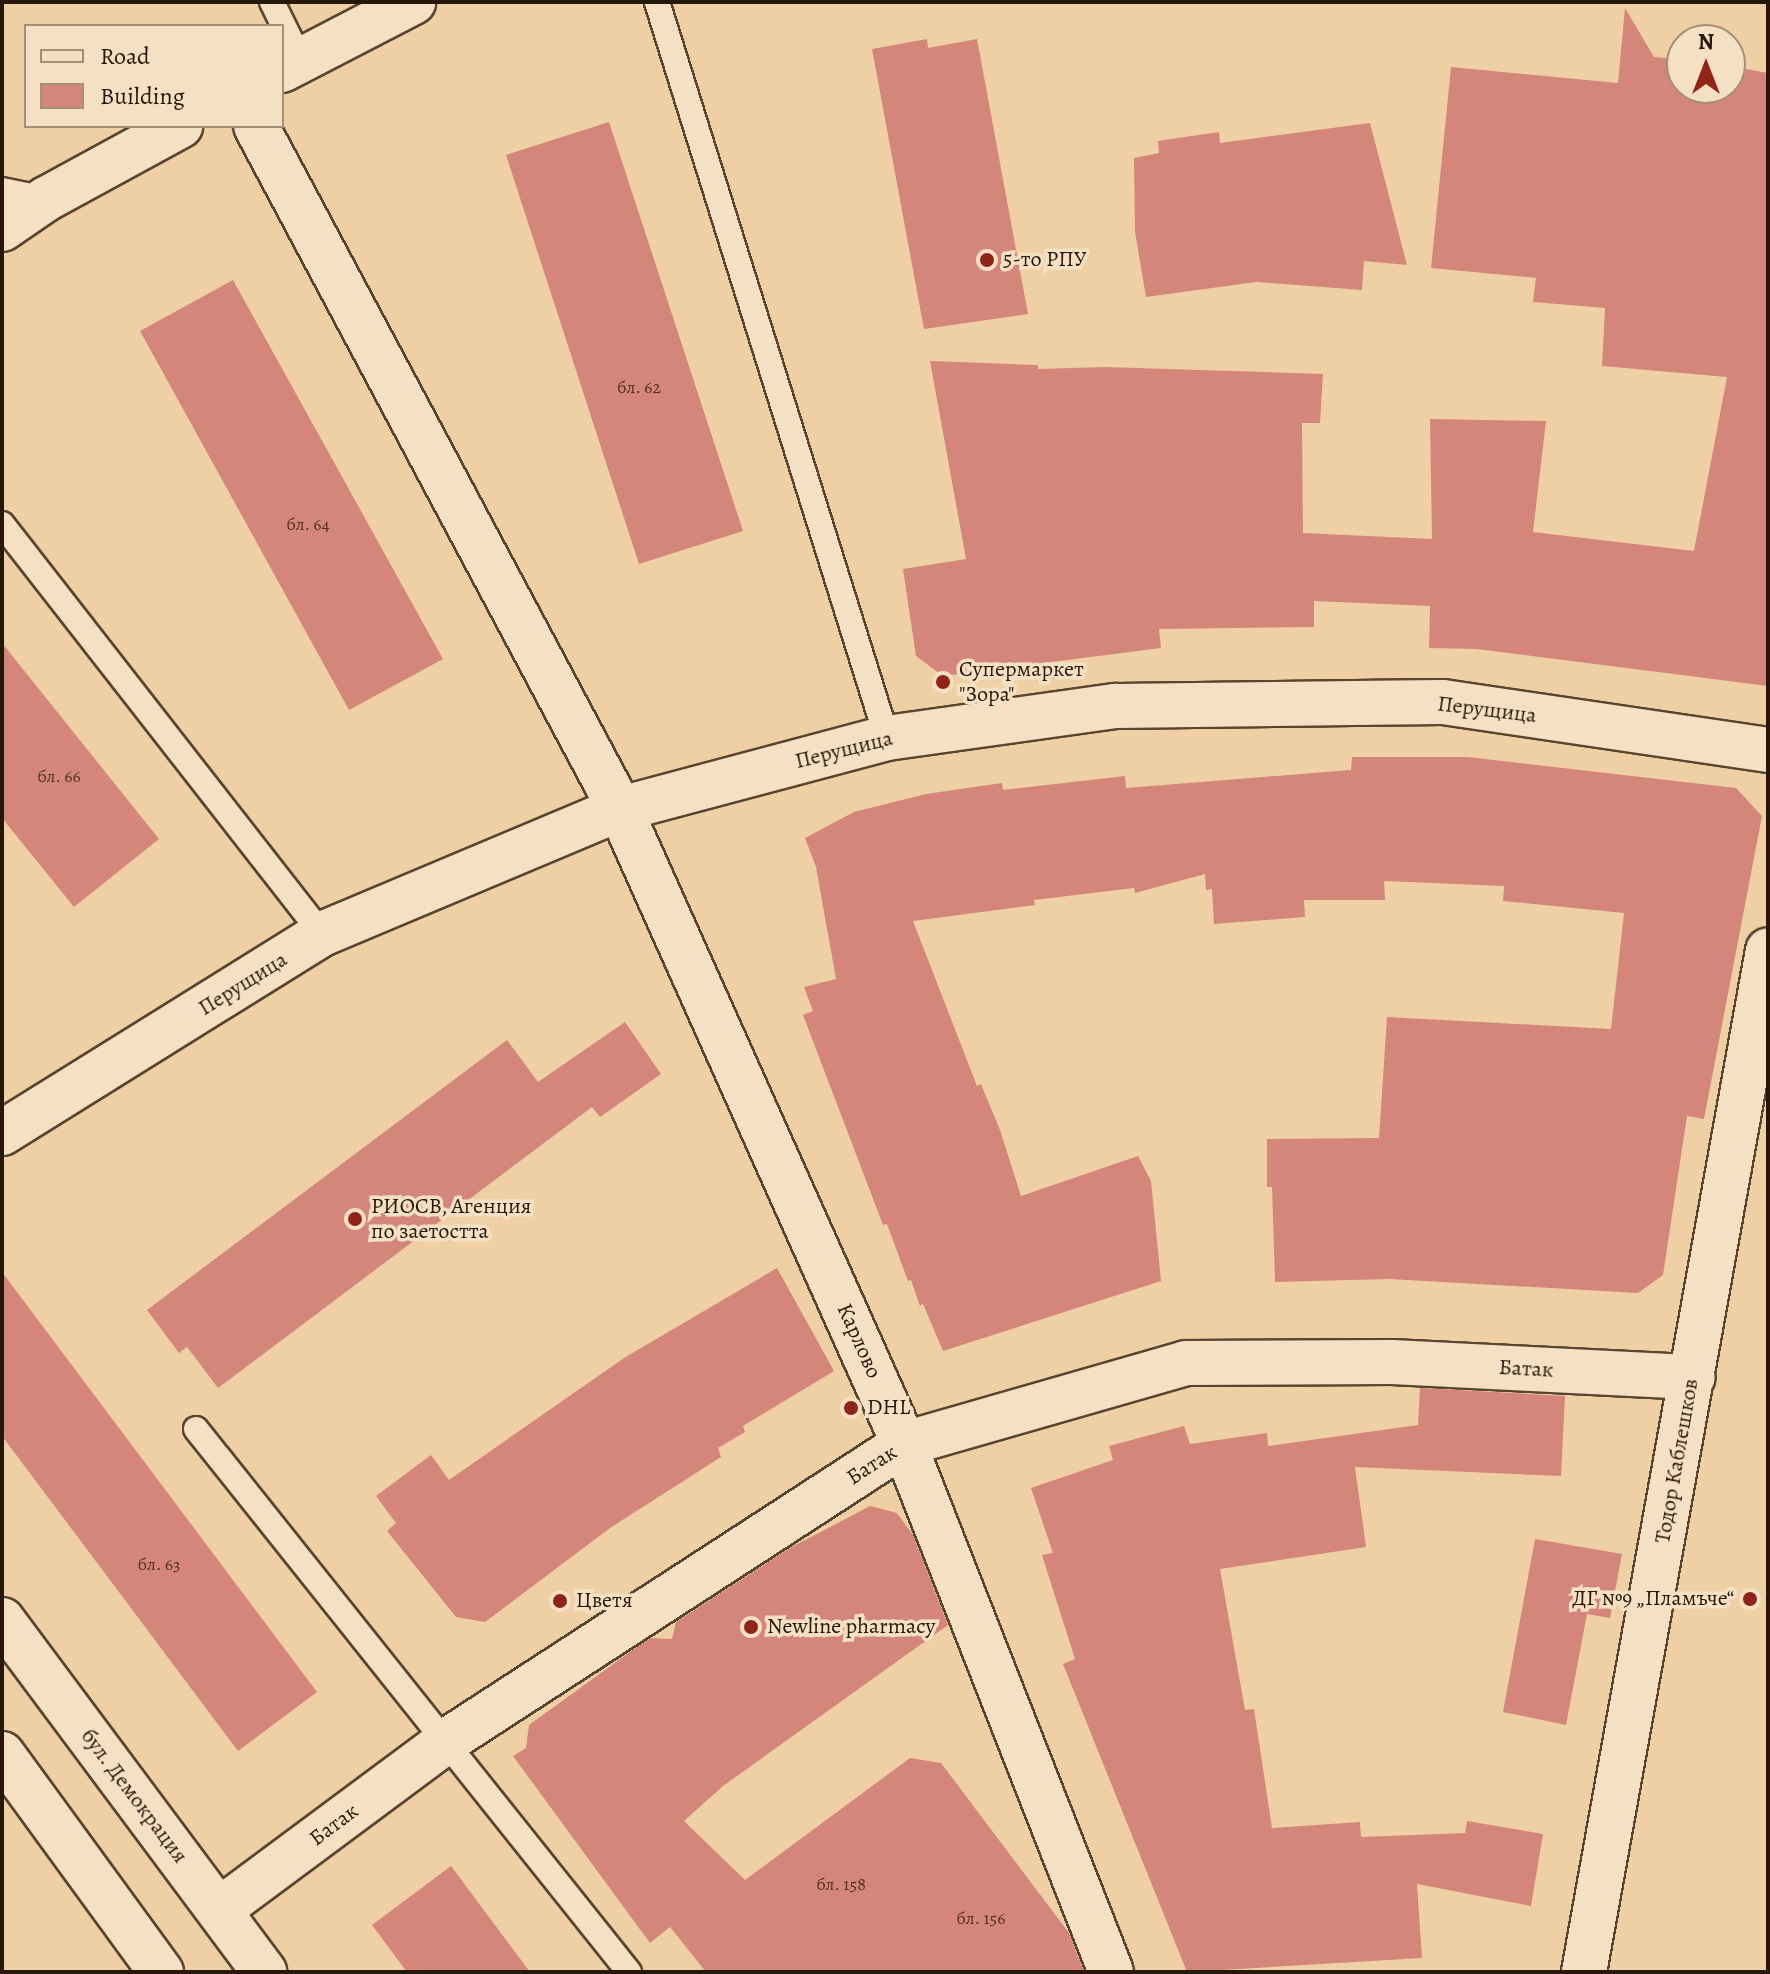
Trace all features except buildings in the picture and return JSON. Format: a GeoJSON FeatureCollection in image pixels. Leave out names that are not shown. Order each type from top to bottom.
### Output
{"type":"FeatureCollection","features":[{"type":"Feature","properties":{"kind":"street"},"geometry":{"type":"LineString","coordinates":[[291,64],[413,2]]}},
{"type":"Feature","properties":{"kind":"street"},"geometry":{"type":"LineString","coordinates":[[2,229],[46,199],[176,128]]}},
{"type":"Feature","properties":{"kind":"street","name":"Карлово"},"geometry":{"type":"LineString","coordinates":[[257,128],[620,809],[904,1444],[1111,1972]]}},
{"type":"Feature","properties":{"kind":"street","name":"Перущица"},"geometry":{"type":"LineString","coordinates":[[2,1133],[322,934],[620,809],[887,738],[1116,706],[1443,702],[1768,750]]}},
{"type":"Feature","properties":{"kind":"street","name":"Тодор Каблешков"},"geometry":{"type":"LineString","coordinates":[[1584,1972],[1768,950]]}},
{"type":"Feature","properties":{"kind":"street","name":"Батак"},"geometry":{"type":"LineString","coordinates":[[219,1910],[445,1742],[904,1444],[1186,1363],[1392,1362],[1693,1377]]}},
{"type":"Feature","properties":{"kind":"street","name":"бул. Демокрация"},"geometry":{"type":"LineString","coordinates":[[2,1620],[264,1972]]}},
{"type":"Feature","properties":{"kind":"street"},"geometry":{"type":"LineString","coordinates":[[2,1754],[161,1972]]}},
{"type":"Feature","properties":{"kind":"lane"},"geometry":{"type":"LineString","coordinates":[[272,2],[279,24]]}},
{"type":"Feature","properties":{"kind":"lane"},"geometry":{"type":"LineString","coordinates":[[657,2],[887,738]]}},
{"type":"Feature","properties":{"kind":"lane"},"geometry":{"type":"LineString","coordinates":[[284,41],[291,64]]}},
{"type":"Feature","properties":{"kind":"lane"},"geometry":{"type":"LineString","coordinates":[[2,190],[46,199]]}},
{"type":"Feature","properties":{"kind":"lane"},"geometry":{"type":"LineString","coordinates":[[2,524],[322,934]]}},
{"type":"Feature","properties":{"kind":"lane"},"geometry":{"type":"LineString","coordinates":[[196,1429],[629,1972]]}},
{"type":"Feature","properties":{"kind":"place","name":"5-то РПУ"},"geometry":{"type":"Point","coordinates":[987,260]}},
{"type":"Feature","properties":{"kind":"place","name":"Супермаркет \"Зора\""},"geometry":{"type":"Point","coordinates":[943,682]}},
{"type":"Feature","properties":{"kind":"place","name":"РИОСВ, Агенция по заетостта"},"geometry":{"type":"Point","coordinates":[355,1219]}},
{"type":"Feature","properties":{"kind":"place","name":"DHL"},"geometry":{"type":"Point","coordinates":[851,1408]}},
{"type":"Feature","properties":{"kind":"place","name":"ДГ №9 „Пламъче“"},"geometry":{"type":"Point","coordinates":[1750,1599]}},
{"type":"Feature","properties":{"kind":"place","name":"Цветя"},"geometry":{"type":"Point","coordinates":[560,1601]}},
{"type":"Feature","properties":{"kind":"place","name":"Newline pharmacy"},"geometry":{"type":"Point","coordinates":[751,1627]}}]}
